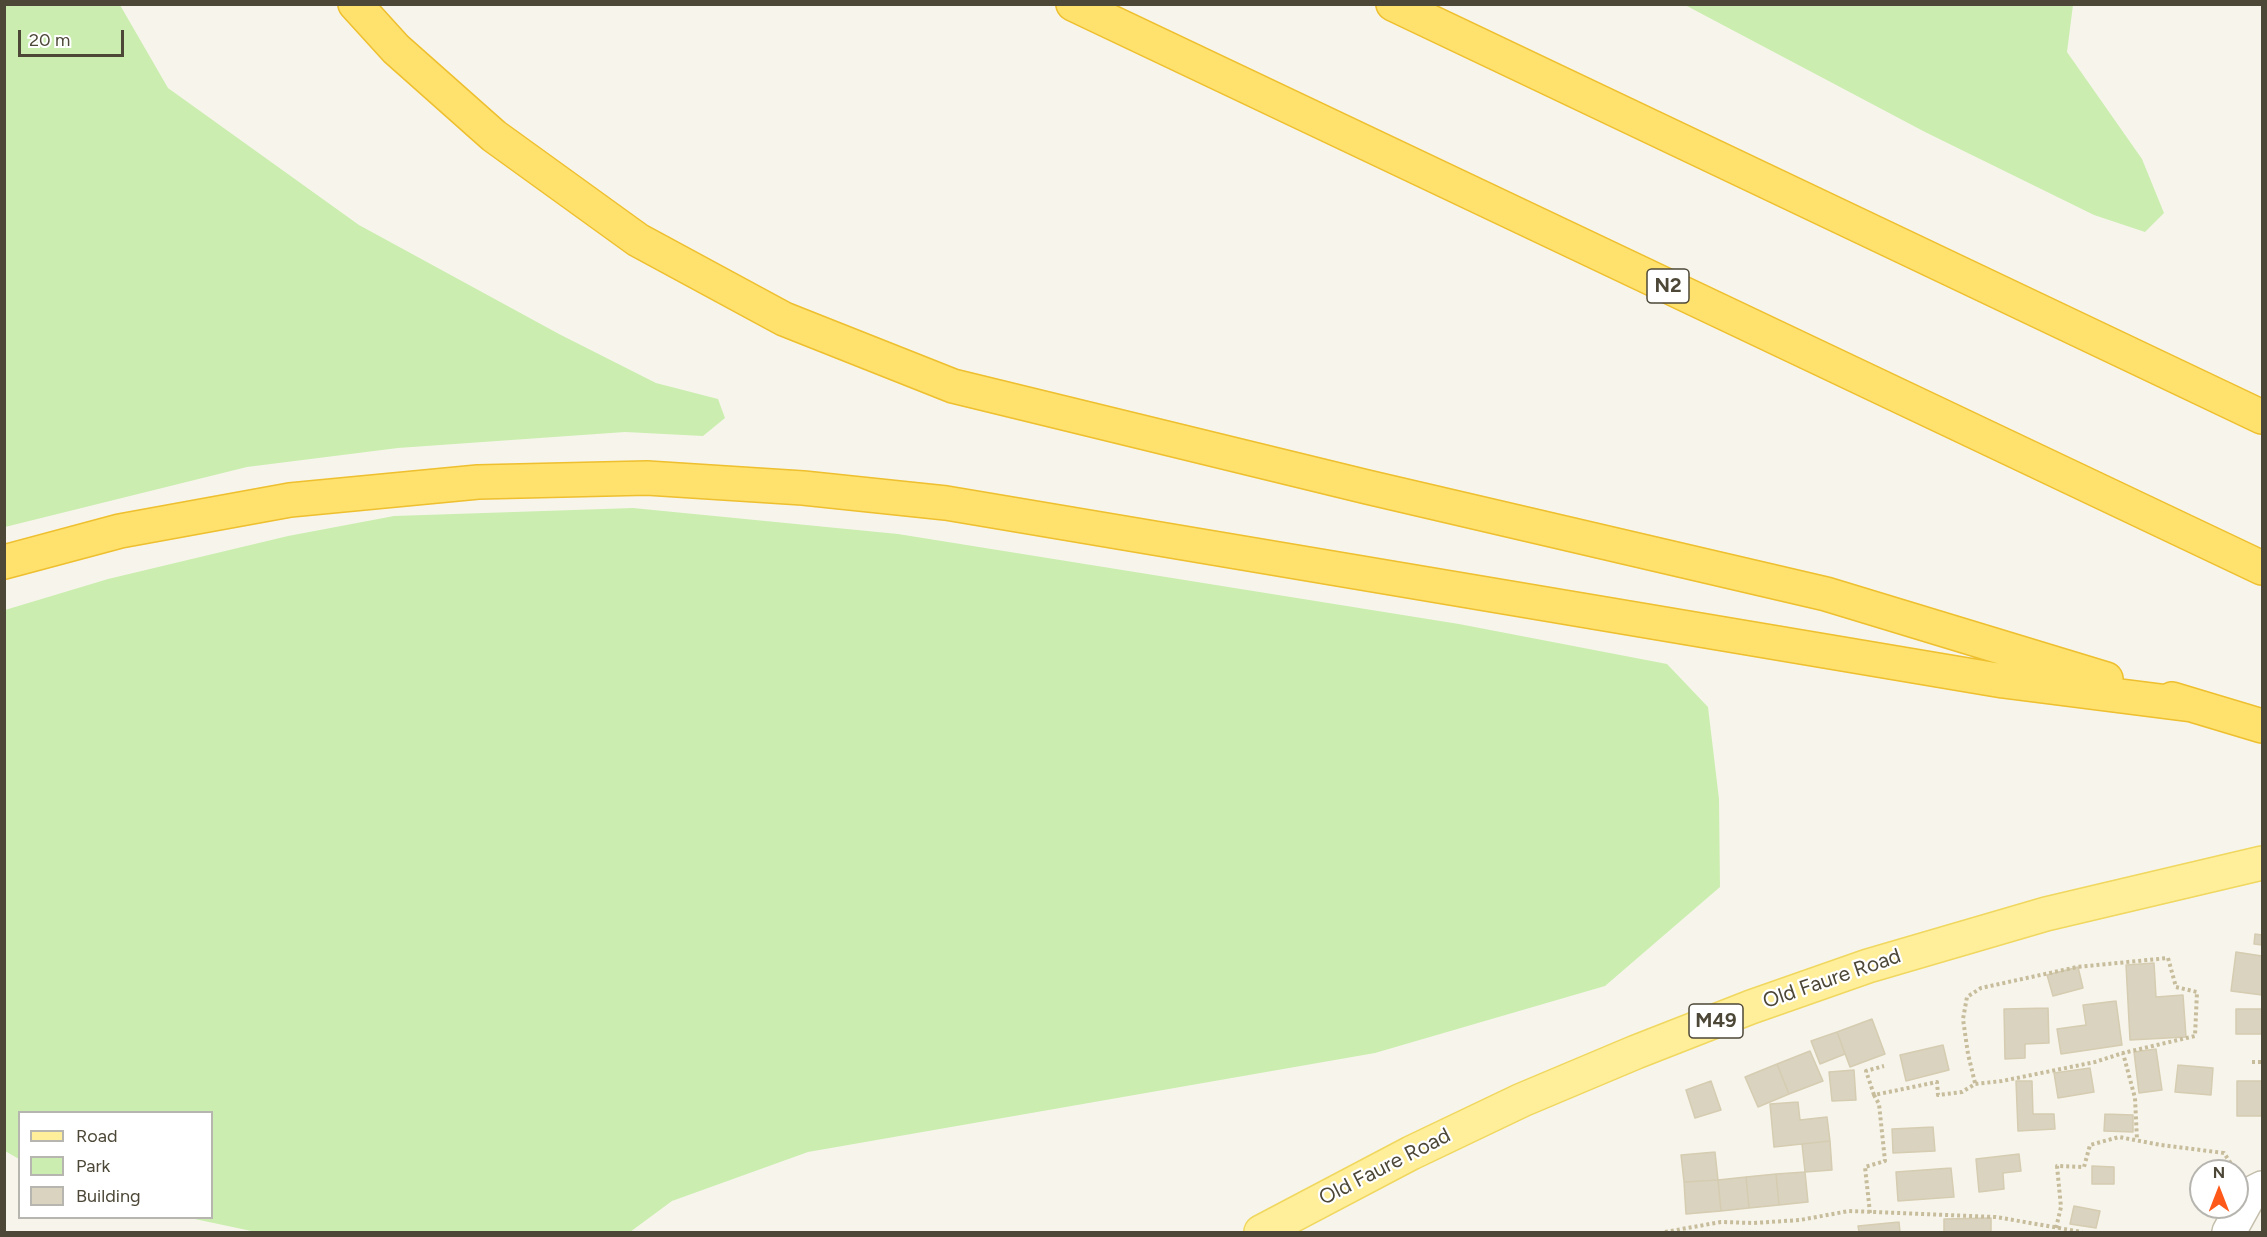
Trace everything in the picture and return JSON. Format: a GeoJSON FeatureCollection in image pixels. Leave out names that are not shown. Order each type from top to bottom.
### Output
{"type":"FeatureCollection","features":[{"type":"Feature","properties":{"kind":"highway"},"geometry":{"type":"LineString","coordinates":[[355,4],[396,49],[494,136],[638,240],[784,319],[953,386],[1355,484],[1826,594],[2262,726]]}},
{"type":"Feature","properties":{"kind":"highway","name":"N2"},"geometry":{"type":"LineString","coordinates":[[1073,4],[2262,568]]}},
{"type":"Feature","properties":{"kind":"highway"},"geometry":{"type":"LineString","coordinates":[[1393,4],[2262,417]]}},
{"type":"Feature","properties":{"kind":"highway"},"geometry":{"type":"LineString","coordinates":[[4,562],[120,531],[290,500],[478,482],[647,478],[755,485],[946,503],[2002,681],[2192,705]]}},
{"type":"Feature","properties":{"kind":"main road","name":"Old Faure Road"},"geometry":{"type":"LineString","coordinates":[[1261,1233],[1411,1153],[1522,1100],[1751,1007],[1868,966],[2046,914],[2262,863]]}},
{"type":"Feature","properties":{"kind":"street"},"geometry":{"type":"LineString","coordinates":[[2229,1233],[2250,1194],[2262,1188]]}},
{"type":"Feature","properties":{"kind":"path"},"geometry":{"type":"LineString","coordinates":[[1874,1095],[1937,1082],[1938,1095],[1962,1092],[1975,1084],[2002,1081],[2095,1062],[2195,1036],[2197,992],[2176,987],[2168,958],[2076,967],[1981,988],[1967,997],[1963,1019],[1975,1084]]}},
{"type":"Feature","properties":{"kind":"path"},"geometry":{"type":"LineString","coordinates":[[2123,1053],[2135,1098],[2137,1140]]}},
{"type":"Feature","properties":{"kind":"path"},"geometry":{"type":"LineString","coordinates":[[2252,1062],[2262,1062]]}},
{"type":"Feature","properties":{"kind":"path"},"geometry":{"type":"LineString","coordinates":[[1870,1213],[1865,1167],[1886,1161],[1879,1104],[1866,1071],[1884,1066]]}},
{"type":"Feature","properties":{"kind":"path"},"geometry":{"type":"LineString","coordinates":[[2056,1228],[2061,1207],[2057,1166],[2084,1167],[2090,1145],[2119,1137],[2224,1153],[2228,1159]]}},
{"type":"Feature","properties":{"kind":"path"},"geometry":{"type":"LineString","coordinates":[[1665,1233],[1699,1230],[1721,1222],[1754,1223],[1800,1220],[1849,1211],[1996,1217],[2082,1233]]}},
{"type":"Feature","properties":{"kind":"green space"},"geometry":{"type":"Polygon","coordinates":[[[5,4],[120,5],[168,88],[359,225],[559,334],[656,383],[718,399],[725,418],[703,436],[625,432],[398,448],[247,467],[5,527],[5,4]]]}},
{"type":"Feature","properties":{"kind":"green space"},"geometry":{"type":"Polygon","coordinates":[[[1685,5],[2073,5],[2067,52],[2142,159],[2164,213],[2145,232],[2094,215],[1925,132],[1685,5]]]}},
{"type":"Feature","properties":{"kind":"green space"},"geometry":{"type":"Polygon","coordinates":[[[633,508],[898,534],[1459,624],[1667,664],[1708,707],[1719,799],[1720,887],[1605,986],[1375,1053],[808,1152],[672,1201],[630,1232],[256,1232],[195,1219],[213,1219],[213,1111],[18,1111],[18,1158],[5,1151],[5,610],[108,579],[288,536],[394,516],[633,508]]]}},
{"type":"Feature","properties":{"kind":"building"},"geometry":{"type":"Polygon","coordinates":[[[2255,934],[2262,935],[2262,945],[2254,944],[2255,934]]]}},
{"type":"Feature","properties":{"kind":"building"},"geometry":{"type":"Polygon","coordinates":[[[2236,952],[2262,956],[2262,995],[2231,991],[2236,952]]]}},
{"type":"Feature","properties":{"kind":"building"},"geometry":{"type":"Polygon","coordinates":[[[2154,963],[2156,997],[2183,995],[2186,1037],[2130,1040],[2126,965],[2154,963]]]}},
{"type":"Feature","properties":{"kind":"building"},"geometry":{"type":"Polygon","coordinates":[[[2078,967],[2083,988],[2053,996],[2047,975],[2078,967]]]}},
{"type":"Feature","properties":{"kind":"building"},"geometry":{"type":"Polygon","coordinates":[[[2116,1001],[2122,1045],[2061,1054],[2057,1029],[2086,1025],[2083,1005],[2116,1001]]]}},
{"type":"Feature","properties":{"kind":"building"},"geometry":{"type":"Polygon","coordinates":[[[2048,1008],[2049,1043],[2025,1044],[2025,1058],[2005,1059],[2004,1009],[2048,1008]]]}},
{"type":"Feature","properties":{"kind":"building"},"geometry":{"type":"Polygon","coordinates":[[[2236,1009],[2262,1009],[2262,1034],[2236,1034],[2236,1009]]]}},
{"type":"Feature","properties":{"kind":"building"},"geometry":{"type":"Polygon","coordinates":[[[1872,1019],[1885,1054],[1850,1067],[1837,1032],[1872,1019]]]}},
{"type":"Feature","properties":{"kind":"building"},"geometry":{"type":"Polygon","coordinates":[[[1837,1032],[1845,1054],[1820,1064],[1811,1041],[1837,1032]]]}},
{"type":"Feature","properties":{"kind":"building"},"geometry":{"type":"Polygon","coordinates":[[[1943,1045],[1949,1070],[1906,1081],[1900,1055],[1943,1045]]]}},
{"type":"Feature","properties":{"kind":"building"},"geometry":{"type":"Polygon","coordinates":[[[2156,1049],[2162,1090],[2139,1093],[2134,1052],[2156,1049]]]}},
{"type":"Feature","properties":{"kind":"building"},"geometry":{"type":"Polygon","coordinates":[[[1810,1051],[1823,1081],[1789,1094],[1777,1064],[1810,1051]]]}},
{"type":"Feature","properties":{"kind":"building"},"geometry":{"type":"Polygon","coordinates":[[[1777,1064],[1789,1094],[1758,1107],[1745,1077],[1777,1064]]]}},
{"type":"Feature","properties":{"kind":"building"},"geometry":{"type":"Polygon","coordinates":[[[2178,1065],[2213,1068],[2211,1095],[2175,1092],[2178,1065]]]}},
{"type":"Feature","properties":{"kind":"building"},"geometry":{"type":"Polygon","coordinates":[[[2090,1068],[2094,1092],[2058,1098],[2054,1073],[2090,1068]]]}},
{"type":"Feature","properties":{"kind":"building"},"geometry":{"type":"Polygon","coordinates":[[[1854,1070],[1856,1100],[1832,1101],[1829,1072],[1854,1070]]]}},
{"type":"Feature","properties":{"kind":"building"},"geometry":{"type":"Polygon","coordinates":[[[1711,1081],[1721,1110],[1695,1118],[1686,1090],[1711,1081]]]}},
{"type":"Feature","properties":{"kind":"building"},"geometry":{"type":"Polygon","coordinates":[[[2016,1081],[2032,1081],[2033,1114],[2054,1114],[2055,1129],[2018,1131],[2016,1081]]]}},
{"type":"Feature","properties":{"kind":"building"},"geometry":{"type":"Polygon","coordinates":[[[2237,1081],[2262,1081],[2262,1116],[2237,1116],[2237,1081]]]}},
{"type":"Feature","properties":{"kind":"building"},"geometry":{"type":"Polygon","coordinates":[[[1798,1102],[1800,1120],[1827,1117],[1830,1141],[1774,1147],[1770,1104],[1798,1102]]]}},
{"type":"Feature","properties":{"kind":"building"},"geometry":{"type":"Polygon","coordinates":[[[2105,1114],[2133,1115],[2133,1132],[2104,1131],[2105,1114]]]}},
{"type":"Feature","properties":{"kind":"building"},"geometry":{"type":"Polygon","coordinates":[[[1933,1127],[1935,1151],[1893,1153],[1892,1129],[1933,1127]]]}},
{"type":"Feature","properties":{"kind":"building"},"geometry":{"type":"Polygon","coordinates":[[[1830,1141],[1832,1170],[1805,1172],[1802,1144],[1830,1141]]]}},
{"type":"Feature","properties":{"kind":"building"},"geometry":{"type":"Polygon","coordinates":[[[1715,1152],[1718,1180],[1684,1182],[1681,1155],[1715,1152]]]}},
{"type":"Feature","properties":{"kind":"building"},"geometry":{"type":"Polygon","coordinates":[[[2019,1154],[2021,1171],[2003,1173],[2004,1189],[1979,1192],[1976,1159],[2019,1154]]]}},
{"type":"Feature","properties":{"kind":"building"},"geometry":{"type":"Polygon","coordinates":[[[2092,1166],[2114,1167],[2114,1184],[2092,1184],[2092,1166]]]}},
{"type":"Feature","properties":{"kind":"building"},"geometry":{"type":"Polygon","coordinates":[[[1951,1168],[1954,1197],[1898,1201],[1896,1172],[1951,1168]]]}},
{"type":"Feature","properties":{"kind":"building"},"geometry":{"type":"Polygon","coordinates":[[[1805,1172],[1808,1202],[1779,1205],[1776,1174],[1805,1172]]]}},
{"type":"Feature","properties":{"kind":"building"},"geometry":{"type":"Polygon","coordinates":[[[1776,1174],[1779,1205],[1749,1208],[1746,1177],[1776,1174]]]}},
{"type":"Feature","properties":{"kind":"building"},"geometry":{"type":"Polygon","coordinates":[[[1746,1177],[1749,1208],[1721,1211],[1718,1180],[1746,1177]]]}},
{"type":"Feature","properties":{"kind":"building"},"geometry":{"type":"Polygon","coordinates":[[[1718,1180],[1721,1211],[1686,1214],[1684,1182],[1718,1180]]]}},
{"type":"Feature","properties":{"kind":"building"},"geometry":{"type":"Polygon","coordinates":[[[2074,1206],[2100,1211],[2096,1228],[2070,1224],[2074,1206]]]}},
{"type":"Feature","properties":{"kind":"building"},"geometry":{"type":"Polygon","coordinates":[[[1991,1218],[1991,1232],[1944,1232],[1944,1219],[1991,1218]]]}},
{"type":"Feature","properties":{"kind":"building"},"geometry":{"type":"Polygon","coordinates":[[[1899,1222],[1900,1232],[1859,1232],[1858,1226],[1899,1222]]]}}]}
